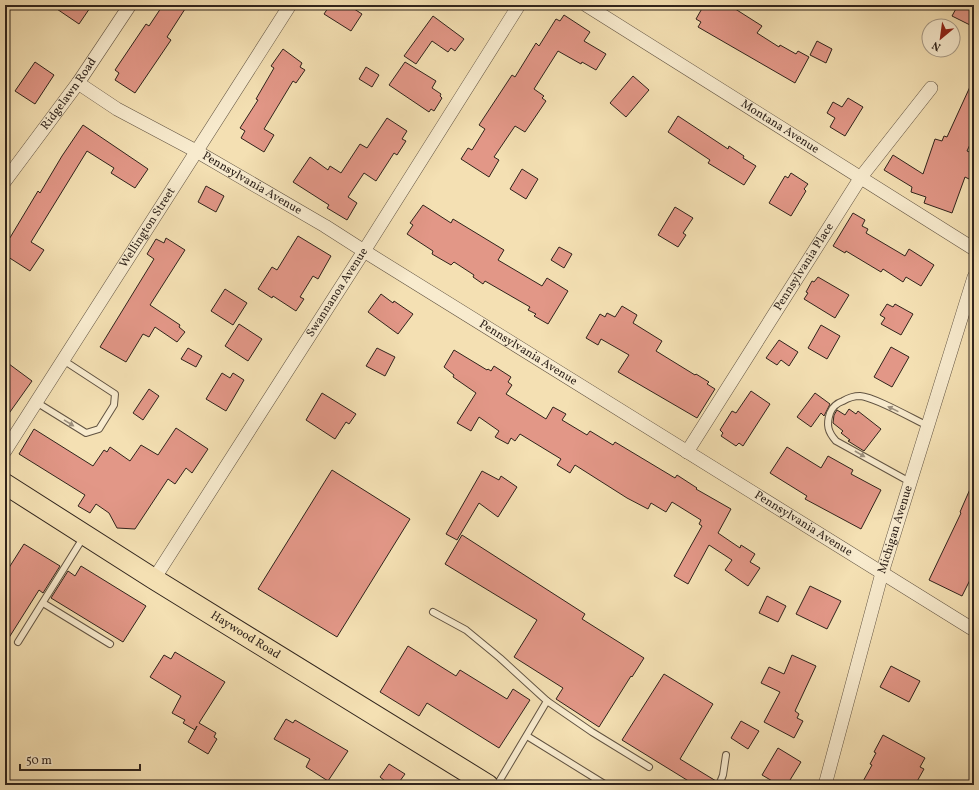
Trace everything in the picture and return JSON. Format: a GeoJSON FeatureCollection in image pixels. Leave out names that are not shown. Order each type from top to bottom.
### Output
{"type":"FeatureCollection","features":[{"type":"Feature","properties":{"kind":"main road","name":"Haywood Road"},"geometry":{"type":"LineString","coordinates":[[5,484],[154,579],[488,785]]}},
{"type":"Feature","properties":{"kind":"street","name":"Ridgelawn Road"},"geometry":{"type":"LineString","coordinates":[[6,179],[78,83],[130,5]]}},
{"type":"Feature","properties":{"kind":"street","name":"Wellington Street"},"geometry":{"type":"LineString","coordinates":[[5,451],[290,5]]}},
{"type":"Feature","properties":{"kind":"street","name":"Swannanoa Avenue"},"geometry":{"type":"LineString","coordinates":[[154,579],[364,251],[519,5]]}},
{"type":"Feature","properties":{"kind":"street","name":"Montana Avenue"},"geometry":{"type":"LineString","coordinates":[[586,5],[974,250]]}},
{"type":"Feature","properties":{"kind":"street","name":"Pennsylvania Avenue"},"geometry":{"type":"LineString","coordinates":[[78,83],[117,109],[196,151],[325,226],[974,630]]}},
{"type":"Feature","properties":{"kind":"street","name":"Pennsylvania Place"},"geometry":{"type":"LineString","coordinates":[[687,452],[861,178],[931,88]]}},
{"type":"Feature","properties":{"kind":"street","name":"Michigan Avenue"},"geometry":{"type":"LineString","coordinates":[[825,785],[882,573],[974,278]]}},
{"type":"Feature","properties":{"kind":"lane"},"geometry":{"type":"LineString","coordinates":[[36,402],[86,433],[98,428],[114,405],[115,394],[63,360]]}},
{"type":"Feature","properties":{"kind":"lane"},"geometry":{"type":"LineString","coordinates":[[910,482],[836,441],[829,433],[827,424],[830,411],[838,403],[850,397],[862,396],[878,401],[928,426]]}},
{"type":"Feature","properties":{"kind":"lane"},"geometry":{"type":"LineString","coordinates":[[18,642],[85,534]]}},
{"type":"Feature","properties":{"kind":"lane"},"geometry":{"type":"LineString","coordinates":[[43,603],[110,644]]}},
{"type":"Feature","properties":{"kind":"lane"},"geometry":{"type":"LineString","coordinates":[[433,612],[466,630],[548,701],[592,732],[649,767]]}},
{"type":"Feature","properties":{"kind":"lane"},"geometry":{"type":"LineString","coordinates":[[498,785],[548,701]]}},
{"type":"Feature","properties":{"kind":"lane"},"geometry":{"type":"LineString","coordinates":[[527,736],[606,785]]}},
{"type":"Feature","properties":{"kind":"lane"},"geometry":{"type":"LineString","coordinates":[[719,785],[723,775],[726,755]]}},
{"type":"Feature","properties":{"kind":"building"},"geometry":{"type":"Polygon","coordinates":[[[51,5],[92,5],[79,24],[51,5]]]}},
{"type":"Feature","properties":{"kind":"building"},"geometry":{"type":"Polygon","coordinates":[[[163,5],[179,5],[185,9],[167,37],[171,40],[135,93],[115,80],[119,73],[115,70],[146,24],[149,26],[163,5]]]}},
{"type":"Feature","properties":{"kind":"building"},"geometry":{"type":"Polygon","coordinates":[[[330,5],[348,5],[362,14],[351,31],[324,14],[330,5]]]}},
{"type":"Feature","properties":{"kind":"building"},"geometry":{"type":"Polygon","coordinates":[[[704,5],[729,5],[762,26],[757,33],[779,47],[780,45],[796,54],[798,51],[809,57],[795,83],[698,27],[701,22],[696,19],[704,5]]]}},
{"type":"Feature","properties":{"kind":"building"},"geometry":{"type":"Polygon","coordinates":[[[958,5],[974,5],[974,27],[961,20],[961,18],[952,16],[958,5]]]}},
{"type":"Feature","properties":{"kind":"building"},"geometry":{"type":"Polygon","coordinates":[[[564,15],[590,32],[584,41],[606,54],[596,70],[582,62],[581,64],[558,51],[534,89],[544,96],[542,98],[546,101],[525,132],[515,126],[494,157],[499,160],[489,177],[461,159],[468,148],[472,150],[485,129],[479,125],[512,75],[515,77],[536,43],[539,46],[556,19],[560,21],[564,15]]]}},
{"type":"Feature","properties":{"kind":"building"},"geometry":{"type":"Polygon","coordinates":[[[433,16],[464,39],[455,51],[451,48],[448,52],[432,41],[416,64],[404,56],[433,16]]]}},
{"type":"Feature","properties":{"kind":"building"},"geometry":{"type":"Polygon","coordinates":[[[817,41],[832,49],[826,63],[810,55],[817,41]]]}},
{"type":"Feature","properties":{"kind":"building"},"geometry":{"type":"Polygon","coordinates":[[[283,49],[302,63],[300,67],[305,70],[296,83],[293,81],[264,129],[274,135],[264,152],[241,138],[245,131],[240,128],[258,100],[256,99],[274,68],[271,66],[283,49]]]}},
{"type":"Feature","properties":{"kind":"building"},"geometry":{"type":"Polygon","coordinates":[[[35,62],[54,75],[35,104],[15,91],[35,62]]]}},
{"type":"Feature","properties":{"kind":"building"},"geometry":{"type":"Polygon","coordinates":[[[405,62],[436,81],[432,88],[441,94],[440,96],[442,98],[434,111],[431,109],[429,112],[389,85],[405,62]]]}},
{"type":"Feature","properties":{"kind":"building"},"geometry":{"type":"Polygon","coordinates":[[[366,67],[379,75],[372,87],[359,79],[366,67]]]}},
{"type":"Feature","properties":{"kind":"building"},"geometry":{"type":"Polygon","coordinates":[[[633,76],[649,90],[626,117],[610,103],[633,76]]]}},
{"type":"Feature","properties":{"kind":"building"},"geometry":{"type":"Polygon","coordinates":[[[974,78],[974,136],[967,151],[974,154],[974,164],[969,179],[965,177],[952,213],[924,203],[926,197],[911,192],[912,187],[884,170],[893,155],[923,174],[935,139],[942,141],[944,136],[947,137],[974,78]]]}},
{"type":"Feature","properties":{"kind":"building"},"geometry":{"type":"Polygon","coordinates":[[[848,98],[863,107],[845,136],[830,127],[835,118],[827,113],[833,102],[842,107],[848,98]]]}},
{"type":"Feature","properties":{"kind":"building"},"geometry":{"type":"Polygon","coordinates":[[[678,116],[728,149],[729,146],[744,156],[743,158],[756,166],[744,185],[708,163],[710,160],[668,132],[678,116]]]}},
{"type":"Feature","properties":{"kind":"building"},"geometry":{"type":"Polygon","coordinates":[[[387,118],[407,131],[402,139],[406,141],[397,155],[394,153],[376,181],[364,173],[348,197],[357,203],[347,220],[327,208],[329,205],[293,182],[310,157],[328,170],[330,166],[341,173],[360,144],[367,148],[387,118]]]}},
{"type":"Feature","properties":{"kind":"building"},"geometry":{"type":"Polygon","coordinates":[[[83,125],[148,169],[135,188],[111,173],[114,168],[87,151],[31,242],[44,250],[30,271],[5,255],[5,246],[38,191],[40,193],[83,125]]]}},
{"type":"Feature","properties":{"kind":"building"},"geometry":{"type":"Polygon","coordinates":[[[522,169],[538,179],[526,199],[510,189],[522,169]]]}},
{"type":"Feature","properties":{"kind":"building"},"geometry":{"type":"Polygon","coordinates":[[[791,173],[808,184],[804,189],[806,191],[791,216],[769,203],[785,176],[788,178],[791,173]]]}},
{"type":"Feature","properties":{"kind":"building"},"geometry":{"type":"Polygon","coordinates":[[[206,186],[224,196],[216,212],[198,202],[206,186]]]}},
{"type":"Feature","properties":{"kind":"building"},"geometry":{"type":"Polygon","coordinates":[[[423,205],[451,223],[453,219],[504,250],[498,260],[542,286],[547,278],[568,291],[548,324],[534,316],[536,314],[528,310],[530,307],[485,281],[483,284],[473,277],[474,275],[454,262],[451,265],[432,254],[433,251],[407,234],[413,225],[410,223],[423,205]]]}},
{"type":"Feature","properties":{"kind":"building"},"geometry":{"type":"Polygon","coordinates":[[[675,207],[693,218],[683,233],[686,235],[678,247],[658,235],[675,207]]]}},
{"type":"Feature","properties":{"kind":"building"},"geometry":{"type":"Polygon","coordinates":[[[853,213],[865,220],[862,226],[868,229],[866,233],[905,256],[909,249],[934,265],[921,286],[906,277],[903,282],[883,269],[881,272],[846,251],[845,253],[833,246],[853,213]]]}},
{"type":"Feature","properties":{"kind":"building"},"geometry":{"type":"Polygon","coordinates":[[[298,236],[331,256],[318,279],[313,276],[300,297],[304,299],[296,311],[273,296],[272,298],[258,289],[272,267],[277,270],[298,236]]]}},
{"type":"Feature","properties":{"kind":"building"},"geometry":{"type":"Polygon","coordinates":[[[166,238],[185,250],[150,305],[180,325],[179,327],[185,332],[177,342],[155,327],[149,337],[143,334],[126,362],[100,347],[154,259],[147,254],[156,239],[164,243],[166,238]]]}},
{"type":"Feature","properties":{"kind":"building"},"geometry":{"type":"Polygon","coordinates":[[[559,247],[572,254],[564,268],[551,260],[559,247]]]}},
{"type":"Feature","properties":{"kind":"building"},"geometry":{"type":"Polygon","coordinates":[[[818,277],[849,295],[835,318],[804,299],[808,293],[806,292],[812,281],[814,282],[818,277]]]}},
{"type":"Feature","properties":{"kind":"building"},"geometry":{"type":"Polygon","coordinates":[[[225,289],[247,303],[233,325],[211,311],[225,289]]]}},
{"type":"Feature","properties":{"kind":"building"},"geometry":{"type":"Polygon","coordinates":[[[381,294],[393,303],[394,301],[413,314],[398,334],[368,312],[381,294]]]}},
{"type":"Feature","properties":{"kind":"building"},"geometry":{"type":"Polygon","coordinates":[[[887,304],[893,307],[895,304],[913,314],[901,335],[881,324],[885,318],[880,315],[887,304]]]}},
{"type":"Feature","properties":{"kind":"building"},"geometry":{"type":"Polygon","coordinates":[[[622,306],[637,315],[633,323],[662,341],[656,351],[709,382],[707,384],[715,389],[697,418],[618,372],[629,355],[601,339],[598,345],[586,338],[600,314],[605,317],[607,313],[615,317],[622,306]]]}},
{"type":"Feature","properties":{"kind":"building"},"geometry":{"type":"Polygon","coordinates":[[[239,324],[262,339],[248,361],[225,346],[239,324]]]}},
{"type":"Feature","properties":{"kind":"building"},"geometry":{"type":"Polygon","coordinates":[[[821,325],[840,336],[827,359],[808,348],[821,325]]]}},
{"type":"Feature","properties":{"kind":"building"},"geometry":{"type":"Polygon","coordinates":[[[779,340],[798,352],[789,366],[781,360],[777,365],[766,358],[779,340]]]}},
{"type":"Feature","properties":{"kind":"building"},"geometry":{"type":"Polygon","coordinates":[[[891,347],[909,357],[892,387],[874,377],[891,347]]]}},
{"type":"Feature","properties":{"kind":"building"},"geometry":{"type":"Polygon","coordinates":[[[188,348],[202,356],[196,367],[181,359],[188,348]]]}},
{"type":"Feature","properties":{"kind":"building"},"geometry":{"type":"Polygon","coordinates":[[[377,348],[395,357],[385,376],[366,366],[377,348]]]}},
{"type":"Feature","properties":{"kind":"building"},"geometry":{"type":"Polygon","coordinates":[[[454,350],[487,370],[488,369],[491,371],[494,366],[511,377],[508,382],[512,385],[506,394],[546,419],[553,407],[566,414],[562,420],[587,435],[590,431],[613,445],[615,442],[675,478],[677,475],[697,488],[696,489],[731,509],[718,533],[740,548],[741,545],[755,554],[750,562],[760,568],[748,586],[725,570],[732,560],[709,545],[688,584],[674,576],[702,526],[699,524],[701,520],[672,502],[666,512],[651,503],[648,509],[627,498],[575,465],[570,473],[557,465],[561,459],[520,434],[515,441],[511,438],[508,444],[495,437],[499,431],[479,417],[471,431],[457,423],[476,393],[453,377],[454,375],[444,367],[454,350]]]}},
{"type":"Feature","properties":{"kind":"building"},"geometry":{"type":"Polygon","coordinates":[[[5,361],[32,381],[5,419],[5,361]]]}},
{"type":"Feature","properties":{"kind":"building"},"geometry":{"type":"Polygon","coordinates":[[[222,373],[230,378],[233,373],[244,380],[226,411],[206,399],[222,373]]]}},
{"type":"Feature","properties":{"kind":"building"},"geometry":{"type":"Polygon","coordinates":[[[149,389],[159,396],[143,420],[133,413],[149,389]]]}},
{"type":"Feature","properties":{"kind":"building"},"geometry":{"type":"Polygon","coordinates":[[[751,391],[770,404],[743,446],[739,443],[736,446],[721,436],[723,433],[720,430],[732,411],[736,413],[751,391]]]}},
{"type":"Feature","properties":{"kind":"building"},"geometry":{"type":"Polygon","coordinates":[[[322,393],[356,414],[349,424],[346,422],[335,439],[306,420],[322,393]]]}},
{"type":"Feature","properties":{"kind":"building"},"geometry":{"type":"Polygon","coordinates":[[[815,393],[830,404],[824,416],[821,413],[811,427],[797,417],[815,393]]]}},
{"type":"Feature","properties":{"kind":"building"},"geometry":{"type":"Polygon","coordinates":[[[849,409],[856,414],[858,411],[881,429],[864,451],[848,441],[850,440],[841,433],[843,431],[833,423],[834,415],[837,410],[845,415],[849,409]]]}},
{"type":"Feature","properties":{"kind":"building"},"geometry":{"type":"Polygon","coordinates":[[[176,428],[208,449],[192,473],[186,468],[175,484],[168,479],[135,529],[117,528],[109,513],[96,504],[90,513],[78,506],[85,495],[19,454],[34,429],[93,466],[104,450],[107,452],[110,447],[130,461],[141,445],[158,455],[176,428]]]}},
{"type":"Feature","properties":{"kind":"building"},"geometry":{"type":"Polygon","coordinates":[[[787,447],[821,468],[828,456],[853,470],[851,474],[881,490],[861,529],[805,499],[807,496],[770,473],[787,447]]]}},
{"type":"Feature","properties":{"kind":"building"},"geometry":{"type":"Polygon","coordinates":[[[332,470],[410,519],[337,637],[258,589],[332,470]]]}},
{"type":"Feature","properties":{"kind":"building"},"geometry":{"type":"Polygon","coordinates":[[[482,471],[499,480],[501,476],[517,487],[498,517],[479,503],[457,540],[446,534],[482,471]]]}},
{"type":"Feature","properties":{"kind":"building"},"geometry":{"type":"Polygon","coordinates":[[[974,480],[974,572],[962,596],[929,580],[961,513],[960,512],[974,480]]]}},
{"type":"Feature","properties":{"kind":"building"},"geometry":{"type":"Polygon","coordinates":[[[462,535],[585,614],[582,619],[644,658],[599,727],[556,699],[563,688],[514,657],[537,620],[445,564],[462,535]]]}},
{"type":"Feature","properties":{"kind":"building"},"geometry":{"type":"Polygon","coordinates":[[[24,544],[60,566],[43,593],[39,590],[5,644],[5,574],[24,544]]]}},
{"type":"Feature","properties":{"kind":"building"},"geometry":{"type":"Polygon","coordinates":[[[81,566],[146,606],[123,642],[51,598],[68,571],[75,576],[81,566]]]}},
{"type":"Feature","properties":{"kind":"building"},"geometry":{"type":"Polygon","coordinates":[[[810,586],[841,601],[827,629],[796,614],[810,586]]]}},
{"type":"Feature","properties":{"kind":"building"},"geometry":{"type":"Polygon","coordinates":[[[767,596],[786,606],[778,622],[759,613],[767,596]]]}},
{"type":"Feature","properties":{"kind":"building"},"geometry":{"type":"Polygon","coordinates":[[[408,646],[456,676],[460,670],[507,699],[513,689],[530,700],[499,748],[427,703],[419,716],[380,692],[408,646]]]}},
{"type":"Feature","properties":{"kind":"building"},"geometry":{"type":"Polygon","coordinates":[[[175,652],[225,682],[199,723],[216,733],[214,737],[217,739],[208,754],[188,742],[195,730],[183,723],[185,720],[172,713],[181,696],[150,677],[164,655],[171,659],[175,652]]]}},
{"type":"Feature","properties":{"kind":"building"},"geometry":{"type":"Polygon","coordinates":[[[792,655],[816,666],[795,711],[799,714],[797,718],[803,721],[794,738],[764,722],[780,692],[761,683],[769,667],[784,674],[792,655]]]}},
{"type":"Feature","properties":{"kind":"building"},"geometry":{"type":"Polygon","coordinates":[[[891,666],[920,681],[909,702],[880,687],[891,666]]]}},
{"type":"Feature","properties":{"kind":"building"},"geometry":{"type":"Polygon","coordinates":[[[664,674],[713,704],[680,759],[716,781],[715,785],[695,785],[622,740],[664,674]]]}},
{"type":"Feature","properties":{"kind":"building"},"geometry":{"type":"Polygon","coordinates":[[[286,719],[293,723],[295,720],[348,751],[328,781],[306,767],[310,759],[274,739],[286,719]]]}},
{"type":"Feature","properties":{"kind":"building"},"geometry":{"type":"Polygon","coordinates":[[[741,721],[759,731],[748,749],[731,738],[741,721]]]}},
{"type":"Feature","properties":{"kind":"building"},"geometry":{"type":"Polygon","coordinates":[[[883,735],[925,758],[920,767],[924,769],[915,785],[861,785],[872,765],[870,764],[876,753],[874,752],[883,735]]]}},
{"type":"Feature","properties":{"kind":"building"},"geometry":{"type":"Polygon","coordinates":[[[778,748],[801,762],[787,785],[779,785],[762,775],[778,748]]]}},
{"type":"Feature","properties":{"kind":"building"},"geometry":{"type":"Polygon","coordinates":[[[389,764],[405,774],[397,785],[382,785],[385,781],[380,777],[389,764]]]}}]}
